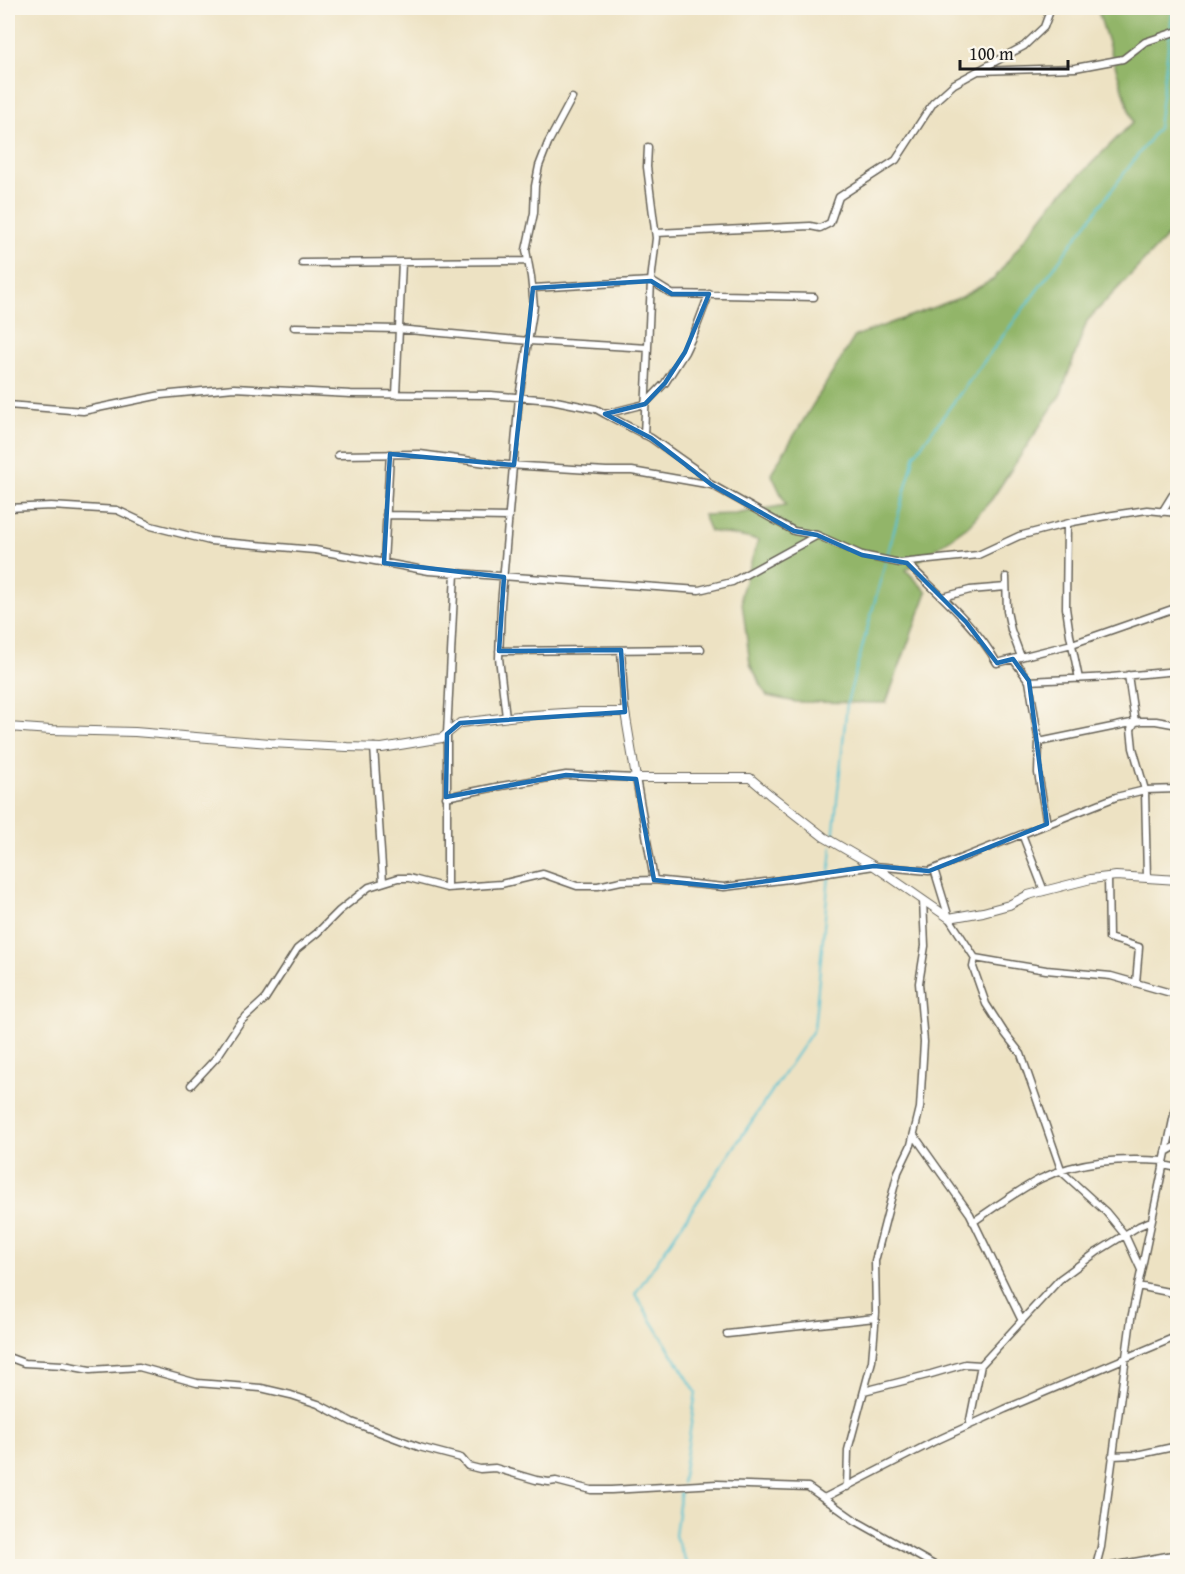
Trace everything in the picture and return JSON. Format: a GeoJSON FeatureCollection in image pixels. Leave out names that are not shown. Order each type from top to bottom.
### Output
{"type":"FeatureCollection","features":[{"type":"Feature","properties":{"kind":"street"},"geometry":{"type":"LineString","coordinates":[[656,233],[810,226],[820,228],[830,223],[839,197],[896,160],[933,103],[954,84],[1024,46],[1044,27],[1051,8]]}},
{"type":"Feature","properties":{"kind":"street"},"geometry":{"type":"LineString","coordinates":[[976,71],[1076,68],[1123,59],[1145,42],[1178,31]]}},
{"type":"Feature","properties":{"kind":"street"},"geometry":{"type":"LineString","coordinates":[[506,717],[499,651],[501,605],[519,397],[534,306],[526,250],[534,213],[535,186],[539,166],[548,143],[572,98]]}},
{"type":"Feature","properties":{"kind":"street"},"geometry":{"type":"LineString","coordinates":[[644,435],[651,281],[656,238],[647,167],[648,147]]}},
{"type":"Feature","properties":{"kind":"street"},"geometry":{"type":"LineString","coordinates":[[302,263],[528,261]]}},
{"type":"Feature","properties":{"kind":"street"},"geometry":{"type":"LineString","coordinates":[[396,395],[402,262]]}},
{"type":"Feature","properties":{"kind":"street"},"geometry":{"type":"LineString","coordinates":[[533,288],[651,281],[672,294],[814,297]]}},
{"type":"Feature","properties":{"kind":"street"},"geometry":{"type":"LineString","coordinates":[[605,414],[645,404],[665,383],[685,352],[709,294]]}},
{"type":"Feature","properties":{"kind":"street"},"geometry":{"type":"LineString","coordinates":[[294,327],[399,330],[648,348]]}},
{"type":"Feature","properties":{"kind":"street"},"geometry":{"type":"LineString","coordinates":[[8,405],[83,411],[161,395],[234,388],[396,395],[491,395],[550,400],[596,409],[644,435],[702,474],[712,486]]}},
{"type":"Feature","properties":{"kind":"street"},"geometry":{"type":"LineString","coordinates":[[384,563],[390,454]]}},
{"type":"Feature","properties":{"kind":"street"},"geometry":{"type":"LineString","coordinates":[[338,455],[420,454],[494,464],[632,471],[712,486],[794,531],[817,535],[862,555],[900,563],[978,555],[1019,536],[1067,524],[1147,510],[1178,513]]}},
{"type":"Feature","properties":{"kind":"street"},"geometry":{"type":"LineString","coordinates":[[1162,512],[1178,486]]}},
{"type":"Feature","properties":{"kind":"street"},"geometry":{"type":"LineString","coordinates":[[8,508],[51,506],[117,510],[151,526],[210,541],[315,550],[429,571],[699,590],[732,582],[817,535]]}},
{"type":"Feature","properties":{"kind":"street"},"geometry":{"type":"LineString","coordinates":[[386,514],[509,518]]}},
{"type":"Feature","properties":{"kind":"street"},"geometry":{"type":"LineString","coordinates":[[1067,524],[1066,608],[1079,679]]}},
{"type":"Feature","properties":{"kind":"street"},"geometry":{"type":"LineString","coordinates":[[907,563],[943,597],[989,649],[997,663],[1072,645],[1178,608]]}},
{"type":"Feature","properties":{"kind":"street"},"geometry":{"type":"LineString","coordinates":[[447,888],[447,734],[455,573]]}},
{"type":"Feature","properties":{"kind":"street"},"geometry":{"type":"LineString","coordinates":[[1006,577],[1007,611],[1021,657]]}},
{"type":"Feature","properties":{"kind":"street"},"geometry":{"type":"LineString","coordinates":[[943,597],[970,590],[1006,587]]}},
{"type":"Feature","properties":{"kind":"street"},"geometry":{"type":"LineString","coordinates":[[499,651],[701,649]]}},
{"type":"Feature","properties":{"kind":"street"},"geometry":{"type":"LineString","coordinates":[[621,650],[625,712],[654,880]]}},
{"type":"Feature","properties":{"kind":"street"},"geometry":{"type":"LineString","coordinates":[[1013,659],[1029,681],[1039,742],[1038,773],[1047,824]]}},
{"type":"Feature","properties":{"kind":"street"},"geometry":{"type":"LineString","coordinates":[[1029,681],[1178,671]]}},
{"type":"Feature","properties":{"kind":"street"},"geometry":{"type":"LineString","coordinates":[[1128,675],[1135,722],[1131,729],[1133,748],[1145,790],[1147,878]]}},
{"type":"Feature","properties":{"kind":"street"},"geometry":{"type":"LineString","coordinates":[[8,727],[135,732],[382,748],[442,738],[460,723],[580,712],[625,712]]}},
{"type":"Feature","properties":{"kind":"street"},"geometry":{"type":"LineString","coordinates":[[1039,742],[1135,722],[1156,721],[1178,725]]}},
{"type":"Feature","properties":{"kind":"street"},"geometry":{"type":"LineString","coordinates":[[374,747],[383,882]]}},
{"type":"Feature","properties":{"kind":"street"},"geometry":{"type":"LineString","coordinates":[[446,796],[566,775],[636,778],[750,778],[824,837],[874,866],[950,918],[1009,905],[1028,895],[1090,879],[1108,877],[1178,880]]}},
{"type":"Feature","properties":{"kind":"street"},"geometry":{"type":"LineString","coordinates":[[191,1085],[218,1057],[241,1021],[265,999],[297,949],[369,887],[383,882],[409,878],[447,888],[501,884],[543,874],[577,886],[654,880],[724,887],[874,866],[929,871],[1116,797],[1145,790],[1178,789]]}},
{"type":"Feature","properties":{"kind":"street"},"geometry":{"type":"LineString","coordinates":[[1022,834],[1044,891]]}},
{"type":"Feature","properties":{"kind":"street"},"geometry":{"type":"LineString","coordinates":[[934,869],[950,918],[975,958],[973,968],[986,1004],[1021,1054],[1062,1172],[1106,1212],[1125,1235],[1141,1270]]}},
{"type":"Feature","properties":{"kind":"street"},"geometry":{"type":"LineString","coordinates":[[1108,877],[1109,938],[1139,948],[1136,983]]}},
{"type":"Feature","properties":{"kind":"street"},"geometry":{"type":"LineString","coordinates":[[847,1486],[848,1450],[872,1361],[875,1261],[898,1172],[911,1145],[920,1108],[924,1042],[919,983],[925,946],[923,900]]}},
{"type":"Feature","properties":{"kind":"street"},"geometry":{"type":"LineString","coordinates":[[975,958],[1046,970],[1111,976],[1178,994]]}},
{"type":"Feature","properties":{"kind":"street"},"geometry":{"type":"LineString","coordinates":[[1096,1566],[1101,1547],[1131,1318],[1178,1096]]}},
{"type":"Feature","properties":{"kind":"street"},"geometry":{"type":"LineString","coordinates":[[914,1135],[970,1214],[1022,1321]]}},
{"type":"Feature","properties":{"kind":"street"},"geometry":{"type":"LineString","coordinates":[[1166,1152],[1178,1145]]}},
{"type":"Feature","properties":{"kind":"street"},"geometry":{"type":"LineString","coordinates":[[974,1222],[1008,1197],[1042,1178],[1102,1161],[1133,1159],[1164,1163],[1178,1168]]}},
{"type":"Feature","properties":{"kind":"street"},"geometry":{"type":"LineString","coordinates":[[969,1425],[981,1365],[1060,1279],[1097,1252],[1151,1221]]}},
{"type":"Feature","properties":{"kind":"street"},"geometry":{"type":"LineString","coordinates":[[1138,1286],[1178,1294]]}},
{"type":"Feature","properties":{"kind":"street"},"geometry":{"type":"LineString","coordinates":[[726,1334],[875,1318]]}},
{"type":"Feature","properties":{"kind":"street"},"geometry":{"type":"LineString","coordinates":[[824,1498],[1005,1408],[1178,1336]]}},
{"type":"Feature","properties":{"kind":"street"},"geometry":{"type":"LineString","coordinates":[[8,1357],[24,1363],[63,1365],[90,1370],[139,1367],[197,1383],[261,1388],[318,1404],[352,1422],[419,1447],[461,1458],[468,1466],[480,1469],[495,1468],[591,1490],[717,1484],[808,1487],[856,1521],[936,1566]]}},
{"type":"Feature","properties":{"kind":"street"},"geometry":{"type":"LineString","coordinates":[[864,1391],[965,1364],[981,1365]]}},
{"type":"Feature","properties":{"kind":"street"},"geometry":{"type":"LineString","coordinates":[[1112,1456],[1136,1455],[1178,1446]]}},
{"type":"Feature","properties":{"kind":"street"},"geometry":{"type":"LineString","coordinates":[[1112,1566],[1178,1554]]}},
{"type":"Feature","properties":{"kind":"highlighted area"},"geometry":{"type":"Polygon","coordinates":[[[651,281],[672,294],[709,294],[685,352],[665,383],[645,404],[605,414],[651,438],[712,485],[794,531],[817,535],[862,555],[907,563],[966,622],[997,663],[1013,659],[1029,681],[1047,824],[929,871],[874,866],[724,887],[654,880],[636,779],[566,775],[446,797],[447,734],[460,723],[625,712],[621,650],[499,651],[504,577],[384,563],[390,454],[514,465],[533,288],[651,281]]]}},
{"type":"Feature","properties":{"kind":"green space"},"geometry":{"type":"Polygon","coordinates":[[[1097,8],[1177,8],[1177,226],[1087,321],[1061,394],[992,499],[969,525],[906,570],[927,592],[886,703],[796,702],[767,696],[750,664],[741,594],[758,540],[710,531],[703,515],[735,514],[786,505],[771,473],[855,336],[959,298],[994,279],[1052,203],[1133,122],[1097,8]]]}},
{"type":"Feature","properties":{"kind":"waterway"},"geometry":{"type":"LineString","coordinates":[[833,840],[847,703],[915,454],[1158,128],[1173,8]]}},
{"type":"Feature","properties":{"kind":"waterway"},"geometry":{"type":"LineString","coordinates":[[830,870],[832,846]]}},
{"type":"Feature","properties":{"kind":"waterway"},"geometry":{"type":"LineString","coordinates":[[682,1483],[696,1392],[635,1294],[814,1029],[829,876]]}},
{"type":"Feature","properties":{"kind":"waterway"},"geometry":{"type":"LineString","coordinates":[[681,1489],[675,1536],[688,1566]]}}]}
